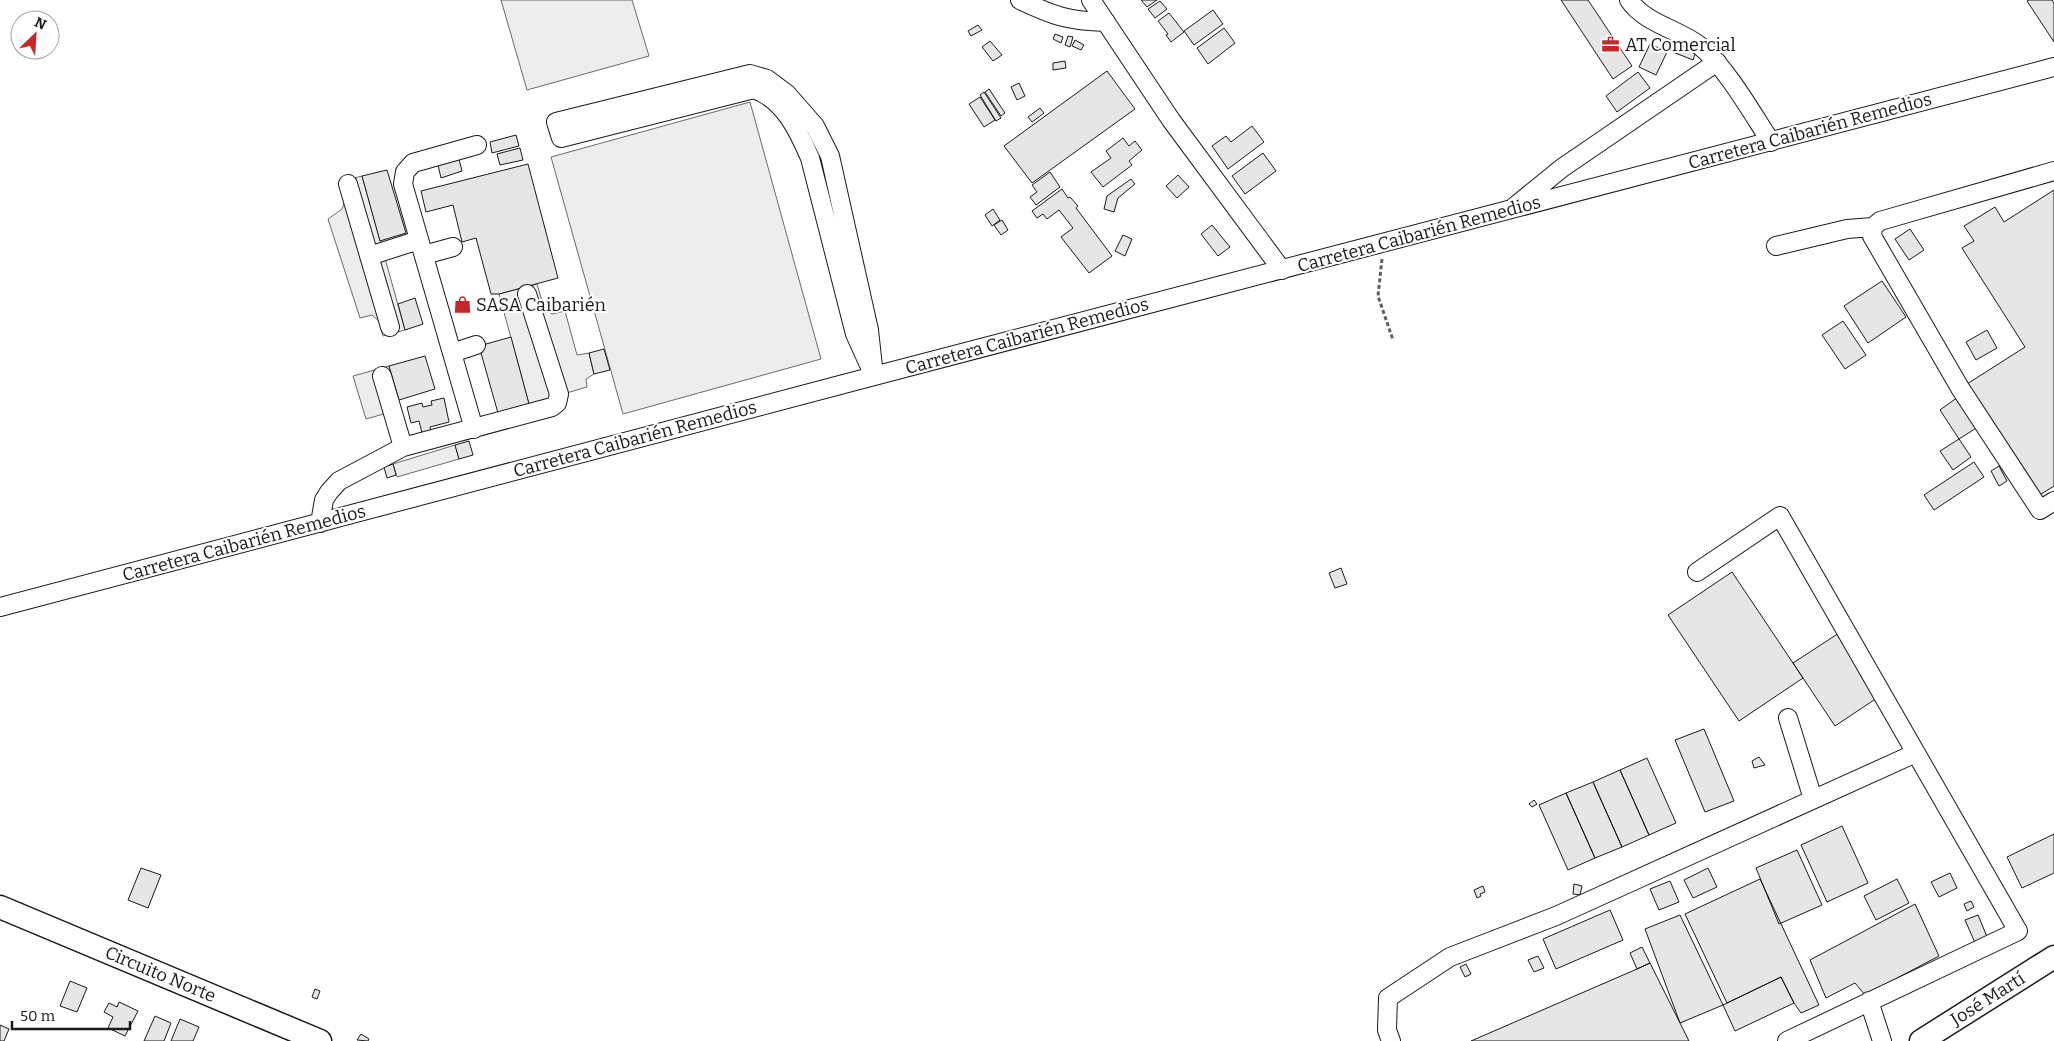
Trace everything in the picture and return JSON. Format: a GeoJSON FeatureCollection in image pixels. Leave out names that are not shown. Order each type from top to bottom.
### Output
{"type":"FeatureCollection","features":[{"type":"Feature","properties":{"kind":"main road","name":"Circuito Norte"},"geometry":{"type":"LineString","coordinates":[[0,906],[306,1038]]}},
{"type":"Feature","properties":{"kind":"main road","name":"José Martí"},"geometry":{"type":"LineString","coordinates":[[1921,1041],[2054,957]]}},
{"type":"Feature","properties":{"kind":"street"},"geometry":{"type":"LineString","coordinates":[[1020,0],[1051,15],[1075,21],[1106,22]]}},
{"type":"Feature","properties":{"kind":"street"},"geometry":{"type":"LineString","coordinates":[[1091,0],[1171,120],[1282,270]]}},
{"type":"Feature","properties":{"kind":"street"},"geometry":{"type":"LineString","coordinates":[[1629,0],[1653,20],[1699,45],[1717,62],[1771,142]]}},
{"type":"Feature","properties":{"kind":"street"},"geometry":{"type":"LineString","coordinates":[[1510,210],[1562,168],[1717,62]]}},
{"type":"Feature","properties":{"kind":"street","name":"Carretera Caibarién Remedios"},"geometry":{"type":"LineString","coordinates":[[0,607],[874,376],[2054,68]]}},
{"type":"Feature","properties":{"kind":"street"},"geometry":{"type":"LineString","coordinates":[[750,74],[767,79],[787,94],[815,126],[830,156],[870,330],[874,376],[855,334],[810,158],[800,135],[784,111],[768,94],[754,89],[561,138],[556,122],[750,74]]}},
{"type":"Feature","properties":{"kind":"street"},"geometry":{"type":"LineString","coordinates":[[474,429],[403,184],[405,172],[413,162],[477,144]]}},
{"type":"Feature","properties":{"kind":"street"},"geometry":{"type":"LineString","coordinates":[[1776,246],[1847,229],[1873,226],[1880,221],[2054,172]]}},
{"type":"Feature","properties":{"kind":"street"},"geometry":{"type":"LineString","coordinates":[[348,184],[390,327]]}},
{"type":"Feature","properties":{"kind":"street"},"geometry":{"type":"LineString","coordinates":[[1873,226],[1872,236],[1960,388],[2034,502],[2040,510],[2054,501]]}},
{"type":"Feature","properties":{"kind":"street"},"geometry":{"type":"LineString","coordinates":[[369,256],[422,248],[453,246]]}},
{"type":"Feature","properties":{"kind":"street"},"geometry":{"type":"LineString","coordinates":[[320,523],[324,500],[339,481],[403,447],[552,407],[557,403],[559,394],[527,294]]}},
{"type":"Feature","properties":{"kind":"street"},"geometry":{"type":"LineString","coordinates":[[452,353],[476,345]]}},
{"type":"Feature","properties":{"kind":"street"},"geometry":{"type":"LineString","coordinates":[[382,376],[403,447]]}},
{"type":"Feature","properties":{"kind":"street"},"geometry":{"type":"LineString","coordinates":[[1697,572],[1780,516],[2018,932],[1787,1041]]}},
{"type":"Feature","properties":{"kind":"street"},"geometry":{"type":"LineString","coordinates":[[1788,718],[1813,799]]}},
{"type":"Feature","properties":{"kind":"street"},"geometry":{"type":"LineString","coordinates":[[1391,1041],[1386,1030],[1388,998],[1450,957],[1556,916],[1916,753]]}},
{"type":"Feature","properties":{"kind":"street"},"geometry":{"type":"LineString","coordinates":[[1869,1001],[1882,1041]]}},
{"type":"Feature","properties":{"kind":"path"},"geometry":{"type":"LineString","coordinates":[[1384,244],[1378,296],[1393,340]]}},
{"type":"Feature","properties":{"kind":"shaded area"},"geometry":{"type":"Polygon","coordinates":[[[501,0],[632,0],[649,56],[527,90],[501,0]]]}},
{"type":"Feature","properties":{"kind":"shaded area"},"geometry":{"type":"Polygon","coordinates":[[[750,102],[821,359],[623,414],[551,157],[750,102]]]}},
{"type":"Feature","properties":{"kind":"shaded area"},"geometry":{"type":"Polygon","coordinates":[[[362,176],[405,330],[383,336],[379,321],[372,315],[360,318],[328,219],[342,209],[347,196],[343,181],[362,176]]]}},
{"type":"Feature","properties":{"kind":"shaded area"},"geometry":{"type":"Polygon","coordinates":[[[537,284],[544,308],[552,314],[565,311],[577,355],[589,353],[594,374],[586,379],[587,387],[529,404],[499,294],[537,284]]]}},
{"type":"Feature","properties":{"kind":"shaded area"},"geometry":{"type":"Polygon","coordinates":[[[389,366],[401,409],[366,419],[353,376],[389,366]]]}},
{"type":"Feature","properties":{"kind":"shaded area"},"geometry":{"type":"Polygon","coordinates":[[[455,445],[459,459],[397,477],[393,464],[455,445]]]}},
{"type":"Feature","properties":{"kind":"building"},"geometry":{"type":"Polygon","coordinates":[[[1141,0],[1157,0],[1147,7],[1141,0]]]}},
{"type":"Feature","properties":{"kind":"building"},"geometry":{"type":"Polygon","coordinates":[[[1561,0],[1588,0],[1632,66],[1613,79],[1561,0]]]}},
{"type":"Feature","properties":{"kind":"building"},"geometry":{"type":"Polygon","coordinates":[[[2052,0],[2054,3],[2054,42],[2027,1],[2052,0]]]}},
{"type":"Feature","properties":{"kind":"building"},"geometry":{"type":"Polygon","coordinates":[[[1160,1],[1167,9],[1155,18],[1148,9],[1160,1]]]}},
{"type":"Feature","properties":{"kind":"building"},"geometry":{"type":"Polygon","coordinates":[[[1213,10],[1223,24],[1194,45],[1184,31],[1213,10]]]}},
{"type":"Feature","properties":{"kind":"building"},"geometry":{"type":"Polygon","coordinates":[[[1169,13],[1184,32],[1171,42],[1166,35],[1168,34],[1158,21],[1169,13]]]}},
{"type":"Feature","properties":{"kind":"building"},"geometry":{"type":"Polygon","coordinates":[[[978,25],[982,30],[971,36],[968,31],[978,25]]]}},
{"type":"Feature","properties":{"kind":"building"},"geometry":{"type":"Polygon","coordinates":[[[1224,28],[1235,43],[1208,64],[1197,48],[1224,28]]]}},
{"type":"Feature","properties":{"kind":"building"},"geometry":{"type":"Polygon","coordinates":[[[1055,34],[1063,37],[1061,43],[1053,39],[1055,34]]]}},
{"type":"Feature","properties":{"kind":"building"},"geometry":{"type":"Polygon","coordinates":[[[1068,36],[1073,37],[1070,47],[1065,45],[1068,36]]]}},
{"type":"Feature","properties":{"kind":"building"},"geometry":{"type":"Polygon","coordinates":[[[1075,40],[1084,45],[1081,50],[1072,46],[1075,40]]]}},
{"type":"Feature","properties":{"kind":"building"},"geometry":{"type":"Polygon","coordinates":[[[1672,40],[1697,49],[1693,60],[1668,50],[1672,40]]]}},
{"type":"Feature","properties":{"kind":"building"},"geometry":{"type":"Polygon","coordinates":[[[990,41],[1002,55],[993,61],[982,47],[990,41]]]}},
{"type":"Feature","properties":{"kind":"building"},"geometry":{"type":"Polygon","coordinates":[[[1650,44],[1667,52],[1656,75],[1639,67],[1650,44]]]}},
{"type":"Feature","properties":{"kind":"building"},"geometry":{"type":"Polygon","coordinates":[[[1065,61],[1066,68],[1053,70],[1053,63],[1065,61]]]}},
{"type":"Feature","properties":{"kind":"building"},"geometry":{"type":"Polygon","coordinates":[[[1107,71],[1135,109],[1032,183],[1004,146],[1107,71]]]}},
{"type":"Feature","properties":{"kind":"building"},"geometry":{"type":"Polygon","coordinates":[[[1638,72],[1650,88],[1617,112],[1606,96],[1638,72]]]}},
{"type":"Feature","properties":{"kind":"building"},"geometry":{"type":"Polygon","coordinates":[[[1019,83],[1025,96],[1017,100],[1011,87],[1019,83]]]}},
{"type":"Feature","properties":{"kind":"building"},"geometry":{"type":"Polygon","coordinates":[[[989,89],[1005,113],[1001,116],[985,92],[989,89]]]}},
{"type":"Feature","properties":{"kind":"building"},"geometry":{"type":"Polygon","coordinates":[[[984,92],[1001,118],[996,121],[980,95],[984,92]]]}},
{"type":"Feature","properties":{"kind":"building"},"geometry":{"type":"Polygon","coordinates":[[[980,97],[995,120],[984,127],[969,104],[980,97]]]}},
{"type":"Feature","properties":{"kind":"building"},"geometry":{"type":"Polygon","coordinates":[[[1040,108],[1044,113],[1032,122],[1028,117],[1040,108]]]}},
{"type":"Feature","properties":{"kind":"building"},"geometry":{"type":"Polygon","coordinates":[[[1252,126],[1264,142],[1228,169],[1212,146],[1226,136],[1231,142],[1252,126]]]}},
{"type":"Feature","properties":{"kind":"building"},"geometry":{"type":"Polygon","coordinates":[[[516,135],[519,146],[492,153],[490,142],[516,135]]]}},
{"type":"Feature","properties":{"kind":"building"},"geometry":{"type":"Polygon","coordinates":[[[1123,138],[1129,146],[1135,141],[1142,150],[1129,161],[1132,165],[1103,187],[1091,172],[1111,158],[1106,151],[1123,138]]]}},
{"type":"Feature","properties":{"kind":"building"},"geometry":{"type":"Polygon","coordinates":[[[520,148],[523,160],[500,165],[497,154],[520,148]]]}},
{"type":"Feature","properties":{"kind":"building"},"geometry":{"type":"Polygon","coordinates":[[[1263,153],[1276,171],[1245,194],[1232,176],[1263,153]]]}},
{"type":"Feature","properties":{"kind":"building"},"geometry":{"type":"Polygon","coordinates":[[[459,159],[462,171],[441,178],[438,165],[459,159]]]}},
{"type":"Feature","properties":{"kind":"building"},"geometry":{"type":"Polygon","coordinates":[[[528,164],[558,278],[499,294],[491,294],[476,238],[462,242],[453,205],[426,212],[421,191],[528,164]]]}},
{"type":"Feature","properties":{"kind":"building"},"geometry":{"type":"Polygon","coordinates":[[[387,170],[406,233],[380,241],[362,176],[387,170]]]}},
{"type":"Feature","properties":{"kind":"building"},"geometry":{"type":"Polygon","coordinates":[[[1050,172],[1060,187],[1036,205],[1030,197],[1037,192],[1032,185],[1050,172]]]}},
{"type":"Feature","properties":{"kind":"building"},"geometry":{"type":"Polygon","coordinates":[[[1178,175],[1189,187],[1177,198],[1166,186],[1178,175]]]}},
{"type":"Feature","properties":{"kind":"building"},"geometry":{"type":"Polygon","coordinates":[[[1131,179],[1135,184],[1118,198],[1114,212],[1104,209],[1107,196],[1131,179]]]}},
{"type":"Feature","properties":{"kind":"building"},"geometry":{"type":"Polygon","coordinates":[[[1062,189],[1068,198],[1070,197],[1078,206],[1076,208],[1112,256],[1089,273],[1061,237],[1073,228],[1059,210],[1047,219],[1043,214],[1037,218],[1032,211],[1062,189]]]}},
{"type":"Feature","properties":{"kind":"building"},"geometry":{"type":"Polygon","coordinates":[[[2054,190],[2054,486],[2038,496],[1967,384],[2025,347],[1962,248],[1974,241],[1964,226],[1995,207],[2004,222],[2054,190]]]}},
{"type":"Feature","properties":{"kind":"building"},"geometry":{"type":"Polygon","coordinates":[[[993,209],[1000,220],[992,226],[985,215],[993,209]]]}},
{"type":"Feature","properties":{"kind":"building"},"geometry":{"type":"Polygon","coordinates":[[[1002,220],[1008,230],[1001,235],[994,225],[1002,220]]]}},
{"type":"Feature","properties":{"kind":"building"},"geometry":{"type":"Polygon","coordinates":[[[1212,225],[1230,247],[1218,256],[1201,234],[1212,225]]]}},
{"type":"Feature","properties":{"kind":"building"},"geometry":{"type":"Polygon","coordinates":[[[1910,229],[1924,250],[1909,260],[1895,239],[1910,229]]]}},
{"type":"Feature","properties":{"kind":"building"},"geometry":{"type":"Polygon","coordinates":[[[1123,235],[1132,239],[1125,256],[1115,251],[1123,235]]]}},
{"type":"Feature","properties":{"kind":"building"},"geometry":{"type":"Polygon","coordinates":[[[1882,281],[1906,317],[1868,343],[1844,306],[1882,281]]]}},
{"type":"Feature","properties":{"kind":"building"},"geometry":{"type":"Polygon","coordinates":[[[415,298],[423,324],[405,330],[398,304],[415,298]]]}},
{"type":"Feature","properties":{"kind":"building"},"geometry":{"type":"Polygon","coordinates":[[[1843,321],[1866,355],[1845,369],[1822,335],[1843,321]]]}},
{"type":"Feature","properties":{"kind":"building"},"geometry":{"type":"Polygon","coordinates":[[[1987,330],[1997,348],[1976,360],[1966,342],[1987,330]]]}},
{"type":"Feature","properties":{"kind":"building"},"geometry":{"type":"Polygon","coordinates":[[[511,337],[529,404],[498,413],[479,346],[511,337]]]}},
{"type":"Feature","properties":{"kind":"building"},"geometry":{"type":"Polygon","coordinates":[[[604,349],[610,370],[594,374],[589,353],[604,349]]]}},
{"type":"Feature","properties":{"kind":"building"},"geometry":{"type":"Polygon","coordinates":[[[425,356],[435,389],[399,400],[389,366],[425,356]]]}},
{"type":"Feature","properties":{"kind":"building"},"geometry":{"type":"Polygon","coordinates":[[[1958,397],[1978,427],[1959,439],[1940,410],[1958,397]]]}},
{"type":"Feature","properties":{"kind":"building"},"geometry":{"type":"Polygon","coordinates":[[[444,398],[449,422],[430,427],[431,431],[422,433],[419,421],[411,423],[407,407],[422,403],[423,407],[432,405],[431,401],[444,398]]]}},
{"type":"Feature","properties":{"kind":"building"},"geometry":{"type":"Polygon","coordinates":[[[1959,439],[1971,457],[1953,470],[1940,451],[1959,439]]]}},
{"type":"Feature","properties":{"kind":"building"},"geometry":{"type":"Polygon","coordinates":[[[469,441],[473,455],[459,459],[455,445],[469,441]]]}},
{"type":"Feature","properties":{"kind":"building"},"geometry":{"type":"Polygon","coordinates":[[[1974,462],[1984,477],[1934,510],[1924,495],[1974,462]]]}},
{"type":"Feature","properties":{"kind":"building"},"geometry":{"type":"Polygon","coordinates":[[[393,464],[396,475],[387,478],[384,467],[393,464]]]}},
{"type":"Feature","properties":{"kind":"building"},"geometry":{"type":"Polygon","coordinates":[[[1999,466],[2007,481],[1999,486],[1991,471],[1999,466]]]}},
{"type":"Feature","properties":{"kind":"building"},"geometry":{"type":"Polygon","coordinates":[[[1341,568],[1347,584],[1335,588],[1329,573],[1341,568]]]}},
{"type":"Feature","properties":{"kind":"building"},"geometry":{"type":"Polygon","coordinates":[[[1732,572],[1803,678],[1739,721],[1668,615],[1732,572]]]}},
{"type":"Feature","properties":{"kind":"building"},"geometry":{"type":"Polygon","coordinates":[[[1839,633],[1880,696],[1835,726],[1793,663],[1839,633]]]}},
{"type":"Feature","properties":{"kind":"building"},"geometry":{"type":"Polygon","coordinates":[[[1704,729],[1734,801],[1705,812],[1675,740],[1704,729]]]}},
{"type":"Feature","properties":{"kind":"building"},"geometry":{"type":"Polygon","coordinates":[[[1759,757],[1765,765],[1754,768],[1752,761],[1759,757]]]}},
{"type":"Feature","properties":{"kind":"building"},"geometry":{"type":"Polygon","coordinates":[[[1647,758],[1676,823],[1649,835],[1620,770],[1647,758]]]}},
{"type":"Feature","properties":{"kind":"building"},"geometry":{"type":"Polygon","coordinates":[[[1620,770],[1649,835],[1622,847],[1593,782],[1620,770]]]}},
{"type":"Feature","properties":{"kind":"building"},"geometry":{"type":"Polygon","coordinates":[[[1593,782],[1622,847],[1595,858],[1566,793],[1593,782]]]}},
{"type":"Feature","properties":{"kind":"building"},"geometry":{"type":"Polygon","coordinates":[[[1566,793],[1595,858],[1568,870],[1539,805],[1566,793]]]}},
{"type":"Feature","properties":{"kind":"building"},"geometry":{"type":"Polygon","coordinates":[[[1534,800],[1537,804],[1532,807],[1529,804],[1534,800]]]}},
{"type":"Feature","properties":{"kind":"building"},"geometry":{"type":"Polygon","coordinates":[[[1842,826],[1868,883],[1827,902],[1801,845],[1842,826]]]}},
{"type":"Feature","properties":{"kind":"building"},"geometry":{"type":"Polygon","coordinates":[[[2054,834],[2054,873],[2022,888],[2007,857],[2054,834]]]}},
{"type":"Feature","properties":{"kind":"building"},"geometry":{"type":"Polygon","coordinates":[[[1797,850],[1822,905],[1779,924],[1756,868],[1797,850]]]}},
{"type":"Feature","properties":{"kind":"building"},"geometry":{"type":"Polygon","coordinates":[[[141,868],[161,875],[148,908],[128,900],[141,868]]]}},
{"type":"Feature","properties":{"kind":"building"},"geometry":{"type":"Polygon","coordinates":[[[1708,868],[1717,887],[1693,898],[1684,880],[1708,868]]]}},
{"type":"Feature","properties":{"kind":"building"},"geometry":{"type":"Polygon","coordinates":[[[1950,873],[1957,888],[1939,897],[1931,882],[1950,873]]]}},
{"type":"Feature","properties":{"kind":"building"},"geometry":{"type":"Polygon","coordinates":[[[1760,879],[1819,1005],[1801,1013],[1781,977],[1727,1003],[1685,914],[1760,879]]]}},
{"type":"Feature","properties":{"kind":"building"},"geometry":{"type":"Polygon","coordinates":[[[1897,879],[1909,903],[1876,920],[1864,896],[1897,879]]]}},
{"type":"Feature","properties":{"kind":"building"},"geometry":{"type":"Polygon","coordinates":[[[1670,881],[1679,902],[1659,910],[1650,889],[1670,881]]]}},
{"type":"Feature","properties":{"kind":"building"},"geometry":{"type":"Polygon","coordinates":[[[1574,884],[1582,886],[1580,895],[1573,894],[1574,884]]]}},
{"type":"Feature","properties":{"kind":"building"},"geometry":{"type":"Polygon","coordinates":[[[1483,886],[1485,892],[1477,898],[1474,890],[1483,886]]]}},
{"type":"Feature","properties":{"kind":"building"},"geometry":{"type":"Polygon","coordinates":[[[1971,901],[1974,907],[1967,911],[1964,904],[1971,901]]]}},
{"type":"Feature","properties":{"kind":"building"},"geometry":{"type":"Polygon","coordinates":[[[1915,904],[1939,956],[1865,995],[1855,983],[1826,998],[1810,960],[1915,904]]]}},
{"type":"Feature","properties":{"kind":"building"},"geometry":{"type":"Polygon","coordinates":[[[1610,910],[1623,940],[1556,969],[1543,939],[1610,910]]]}},
{"type":"Feature","properties":{"kind":"building"},"geometry":{"type":"Polygon","coordinates":[[[1680,915],[1723,1005],[1680,1023],[1645,929],[1680,915]]]}},
{"type":"Feature","properties":{"kind":"building"},"geometry":{"type":"Polygon","coordinates":[[[1978,915],[1988,939],[1976,945],[1965,920],[1978,915]]]}},
{"type":"Feature","properties":{"kind":"building"},"geometry":{"type":"Polygon","coordinates":[[[1642,947],[1650,963],[1637,969],[1630,953],[1642,947]]]}},
{"type":"Feature","properties":{"kind":"building"},"geometry":{"type":"Polygon","coordinates":[[[1538,956],[1544,968],[1534,972],[1528,960],[1538,956]]]}},
{"type":"Feature","properties":{"kind":"building"},"geometry":{"type":"Polygon","coordinates":[[[1650,963],[1689,1041],[1471,1041],[1637,969],[1650,963]]]}},
{"type":"Feature","properties":{"kind":"building"},"geometry":{"type":"Polygon","coordinates":[[[1466,964],[1471,974],[1465,977],[1460,967],[1466,964]]]}},
{"type":"Feature","properties":{"kind":"building"},"geometry":{"type":"Polygon","coordinates":[[[1781,977],[1794,1003],[1735,1031],[1723,1005],[1781,977]]]}},
{"type":"Feature","properties":{"kind":"building"},"geometry":{"type":"Polygon","coordinates":[[[70,981],[87,988],[77,1012],[60,1006],[70,981]]]}},
{"type":"Feature","properties":{"kind":"building"},"geometry":{"type":"Polygon","coordinates":[[[315,989],[320,991],[317,999],[312,997],[315,989]]]}},
{"type":"Feature","properties":{"kind":"building"},"geometry":{"type":"Polygon","coordinates":[[[119,1002],[138,1011],[125,1036],[108,1028],[113,1017],[104,1012],[109,1003],[117,1007],[119,1002]]]}},
{"type":"Feature","properties":{"kind":"building"},"geometry":{"type":"Polygon","coordinates":[[[155,1016],[171,1023],[164,1041],[144,1041],[155,1016]]]}},
{"type":"Feature","properties":{"kind":"building"},"geometry":{"type":"Polygon","coordinates":[[[180,1019],[199,1027],[193,1041],[171,1041],[180,1019]]]}},
{"type":"Feature","properties":{"kind":"building"},"geometry":{"type":"Polygon","coordinates":[[[0,1025],[9,1029],[4,1041],[0,1041],[0,1025]]]}},
{"type":"Feature","properties":{"kind":"building"},"geometry":{"type":"Polygon","coordinates":[[[361,1034],[369,1039],[368,1041],[357,1040],[361,1034]]]}},
{"type":"Feature","properties":{"kind":"place","name":"AT Comercial"},"geometry":{"type":"Point","coordinates":[1611,45]}},
{"type":"Feature","properties":{"kind":"place","name":"SASA Caibarién"},"geometry":{"type":"Point","coordinates":[462,305]}}]}
